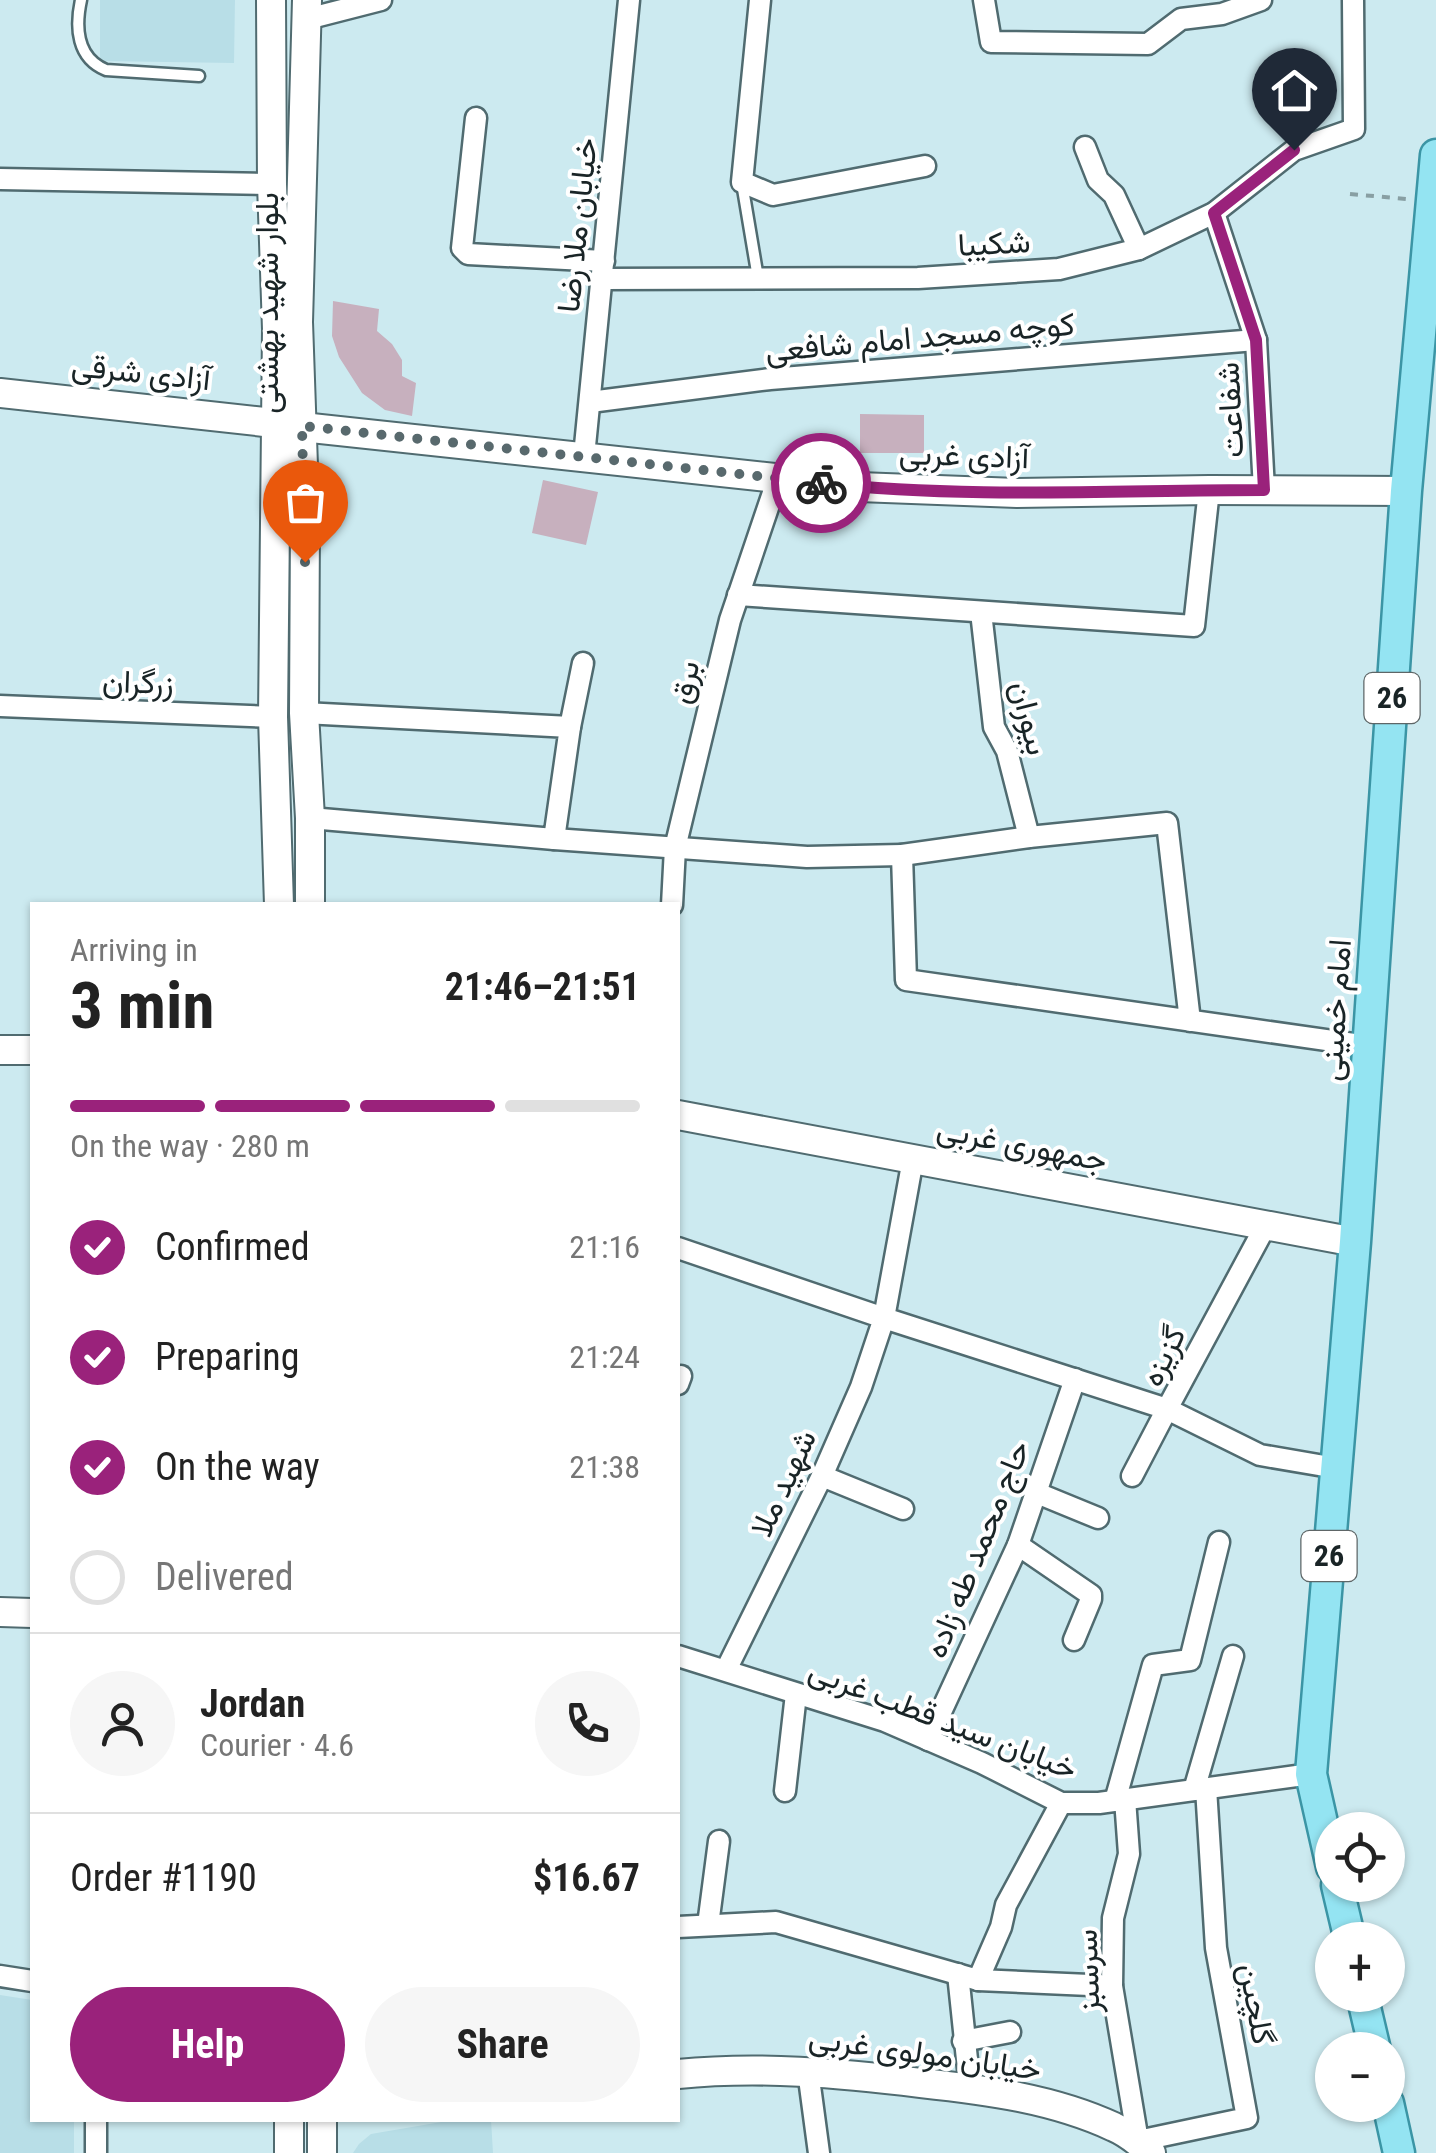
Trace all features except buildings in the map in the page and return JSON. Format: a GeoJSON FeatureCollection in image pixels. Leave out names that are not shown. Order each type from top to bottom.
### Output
{"type":"FeatureCollection","features":[{"type":"Feature","properties":{"kind":"main road","name":"امام خمینی"},"geometry":{"type":"LineString","coordinates":[[1320,1812],[1311,1774],[1354,1242],[1406,491],[1436,155]]}},
{"type":"Feature","properties":{"kind":"main road"},"geometry":{"type":"LineString","coordinates":[[1392,2122],[1399,2153]]}},
{"type":"Feature","properties":{"kind":"street","name":"بلوار شهید بهشتی"},"geometry":{"type":"LineString","coordinates":[[271,0],[276,329],[305,524],[304,712],[310,902]]}},
{"type":"Feature","properties":{"kind":"street"},"geometry":{"type":"LineString","coordinates":[[307,9],[381,0]]}},
{"type":"Feature","properties":{"kind":"street","name":"خیابان ملا رضا"},"geometry":{"type":"LineString","coordinates":[[584,456],[629,0]]}},
{"type":"Feature","properties":{"kind":"street"},"geometry":{"type":"LineString","coordinates":[[760,0],[742,182],[773,194],[925,166]]}},
{"type":"Feature","properties":{"kind":"street"},"geometry":{"type":"LineString","coordinates":[[984,0],[991,42],[1148,44],[1181,19],[1222,14],[1261,0]]}},
{"type":"Feature","properties":{"kind":"street","name":"شکیبا"},"geometry":{"type":"LineString","coordinates":[[476,118],[462,248],[468,254],[603,270],[758,278],[918,278],[1060,270],[1139,249],[1214,213],[1294,150],[1354,129],[1352,0]]}},
{"type":"Feature","properties":{"kind":"street","name":"بلوار شهید بهشتی"},"geometry":{"type":"LineString","coordinates":[[278,902],[273,717],[274,490],[288,425],[298,322],[307,9]]}},
{"type":"Feature","properties":{"kind":"street"},"geometry":{"type":"LineString","coordinates":[[1085,147],[1098,180],[1114,195],[1139,249]]}},
{"type":"Feature","properties":{"kind":"street"},"geometry":{"type":"LineString","coordinates":[[0,179],[272,184]]}},
{"type":"Feature","properties":{"kind":"street","name":"شفاعت"},"geometry":{"type":"LineString","coordinates":[[1214,213],[1256,340],[1264,490]]}},
{"type":"Feature","properties":{"kind":"street","name":"کوچه مسجد امام شافعی"},"geometry":{"type":"LineString","coordinates":[[590,402],[770,379],[1256,340]]}},
{"type":"Feature","properties":{"kind":"street","name":"آزادی شرقی"},"geometry":{"type":"LineString","coordinates":[[0,392],[344,431]]}},
{"type":"Feature","properties":{"kind":"street","name":"آزادی غربی"},"geometry":{"type":"LineString","coordinates":[[344,431],[859,487],[1017,494],[1406,491]]}},
{"type":"Feature","properties":{"kind":"street","name":"برق"},"geometry":{"type":"LineString","coordinates":[[672,902],[675,848],[730,620],[778,478]]}},
{"type":"Feature","properties":{"kind":"street"},"geometry":{"type":"LineString","coordinates":[[738,596],[1194,626],[1210,490]]}},
{"type":"Feature","properties":{"kind":"street","name":"بیوران"},"geometry":{"type":"LineString","coordinates":[[980,612],[994,727],[1007,751],[1029,837]]}},
{"type":"Feature","properties":{"kind":"street"},"geometry":{"type":"LineString","coordinates":[[554,839],[583,662]]}},
{"type":"Feature","properties":{"kind":"street","name":"زرگران"},"geometry":{"type":"LineString","coordinates":[[0,706],[273,717]]}},
{"type":"Feature","properties":{"kind":"street"},"geometry":{"type":"LineString","coordinates":[[304,712],[570,728]]}},
{"type":"Feature","properties":{"kind":"street"},"geometry":{"type":"LineString","coordinates":[[310,818],[808,857],[902,855],[1167,823],[1190,1020]]}},
{"type":"Feature","properties":{"kind":"street"},"geometry":{"type":"LineString","coordinates":[[902,855],[906,980],[1368,1046]]}},
{"type":"Feature","properties":{"kind":"street"},"geometry":{"type":"LineString","coordinates":[[0,1050],[30,1050]]}},
{"type":"Feature","properties":{"kind":"street","name":"جمهوری غربی"},"geometry":{"type":"LineString","coordinates":[[680,1114],[1354,1242]]}},
{"type":"Feature","properties":{"kind":"street","name":"شهید ملا"},"geometry":{"type":"LineString","coordinates":[[726,1670],[822,1476],[861,1387],[884,1318],[913,1159]]}},
{"type":"Feature","properties":{"kind":"street","name":"گزیزه"},"geometry":{"type":"LineString","coordinates":[[1266,1225],[1167,1409],[1260,1455],[1336,1468]]}},
{"type":"Feature","properties":{"kind":"street"},"geometry":{"type":"LineString","coordinates":[[680,1249],[1167,1409],[1132,1476]]}},
{"type":"Feature","properties":{"kind":"street","name":"حاج محمد طه زاده"},"geometry":{"type":"LineString","coordinates":[[928,1740],[1018,1545],[1075,1379]]}},
{"type":"Feature","properties":{"kind":"street"},"geometry":{"type":"LineString","coordinates":[[822,1476],[904,1509]]}},
{"type":"Feature","properties":{"kind":"street"},"geometry":{"type":"LineString","coordinates":[[1036,1493],[1098,1518]]}},
{"type":"Feature","properties":{"kind":"street"},"geometry":{"type":"LineString","coordinates":[[1120,1800],[1153,1665],[1190,1660],[1219,1542]]}},
{"type":"Feature","properties":{"kind":"street"},"geometry":{"type":"LineString","coordinates":[[1018,1545],[1091,1595],[1074,1640]]}},
{"type":"Feature","properties":{"kind":"street"},"geometry":{"type":"LineString","coordinates":[[0,1612],[30,1613]]}},
{"type":"Feature","properties":{"kind":"street"},"geometry":{"type":"LineString","coordinates":[[1200,1789],[1233,1656]]}},
{"type":"Feature","properties":{"kind":"street","name":"خیابان سید قطب غربی"},"geometry":{"type":"LineString","coordinates":[[680,1657],[885,1722],[982,1763],[1062,1803],[1120,1800],[1311,1774]]}},
{"type":"Feature","properties":{"kind":"street"},"geometry":{"type":"LineString","coordinates":[[785,1791],[796,1694]]}},
{"type":"Feature","properties":{"kind":"street","name":"گلچین"},"geometry":{"type":"LineString","coordinates":[[1145,2147],[1246,2118],[1216,1948],[1200,1789]]}},
{"type":"Feature","properties":{"kind":"street","name":"سرسبز"},"geometry":{"type":"LineString","coordinates":[[1120,1800],[1130,1854],[1113,1918],[1112,1986],[1145,2147]]}},
{"type":"Feature","properties":{"kind":"street"},"geometry":{"type":"LineString","coordinates":[[970,2088],[963,2040],[968,1977],[1001,1927],[1006,1905],[1062,1803]]}},
{"type":"Feature","properties":{"kind":"street"},"geometry":{"type":"LineString","coordinates":[[708,1926],[719,1841]]}},
{"type":"Feature","properties":{"kind":"street"},"geometry":{"type":"LineString","coordinates":[[680,1927],[776,1922],[968,1977],[1112,1986]]}},
{"type":"Feature","properties":{"kind":"street"},"geometry":{"type":"LineString","coordinates":[[0,1976],[30,1981]]}},
{"type":"Feature","properties":{"kind":"street"},"geometry":{"type":"LineString","coordinates":[[963,2040],[1010,2032]]}},
{"type":"Feature","properties":{"kind":"street","name":"خیابان مولوی غربی"},"geometry":{"type":"LineString","coordinates":[[680,2074],[772,2069],[970,2088],[1073,2111],[1117,2128],[1145,2147]]}},
{"type":"Feature","properties":{"kind":"street"},"geometry":{"type":"LineString","coordinates":[[808,2072],[819,2153]]}},
{"type":"Feature","properties":{"kind":"street"},"geometry":{"type":"LineString","coordinates":[[96,2122],[96,2153]]}},
{"type":"Feature","properties":{"kind":"street"},"geometry":{"type":"LineString","coordinates":[[322,2122],[322,2153]]}},
{"type":"Feature","properties":{"kind":"lane"},"geometry":{"type":"LineString","coordinates":[[81,0],[78,35],[84,53],[95,66],[199,76]]}},
{"type":"Feature","properties":{"kind":"lane"},"geometry":{"type":"LineString","coordinates":[[742,182],[758,278]]}},
{"type":"Feature","properties":{"kind":"path"},"geometry":{"type":"LineString","coordinates":[[1350,194],[1432,201]]}},
{"type":"Feature","properties":{"kind":"shaded area"},"geometry":{"type":"Polygon","coordinates":[[[100,0],[235,0],[234,63],[100,61],[100,0]]]}},
{"type":"Feature","properties":{"kind":"shaded area"},"geometry":{"type":"Polygon","coordinates":[[[0,1995],[30,2000],[30,2122],[74,2122],[74,2153],[0,2153],[0,1995]]]}},
{"type":"Feature","properties":{"kind":"shaded area"},"geometry":{"type":"Polygon","coordinates":[[[441,2122],[491,2122],[493,2153],[353,2153],[371,2134],[441,2122]]]}},
{"type":"Feature","properties":{"kind":"way so far"},"geometry":{"type":"LineString","coordinates":[[305,562],[302,426],[821,483]]}},
{"type":"Feature","properties":{"kind":"route"},"geometry":{"type":"LineString","coordinates":[[821,483],[1017,494],[1264,490],[1256,340],[1214,213],[1294,150]]}}]}
